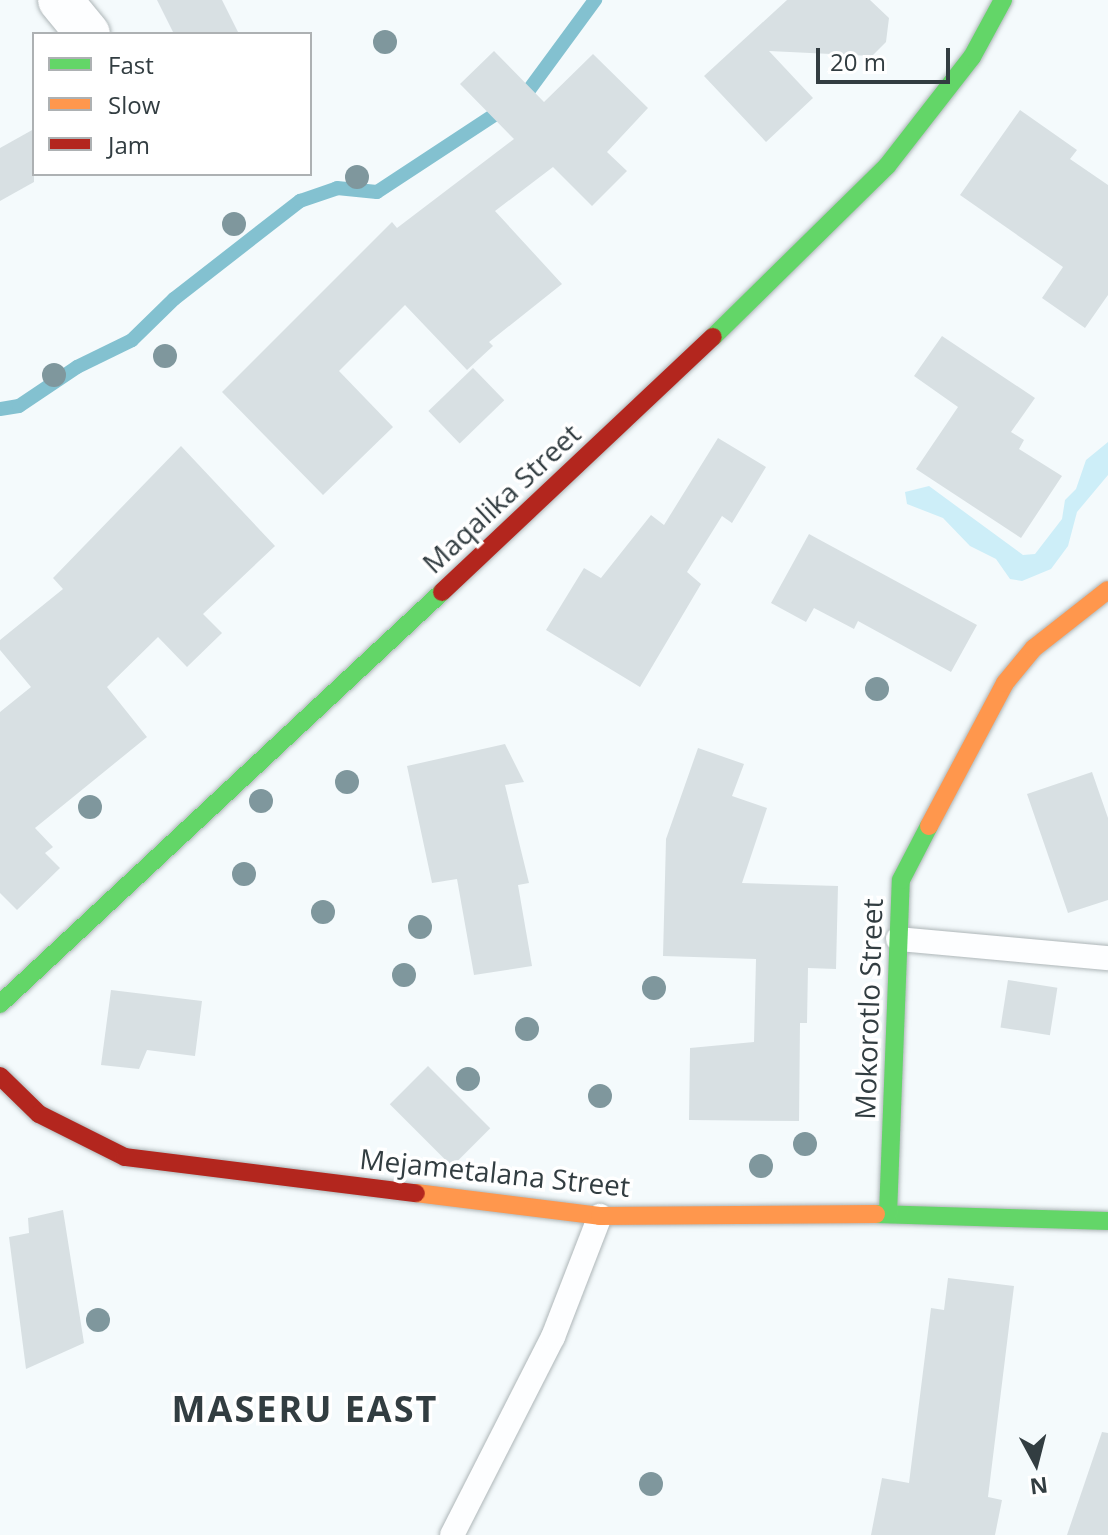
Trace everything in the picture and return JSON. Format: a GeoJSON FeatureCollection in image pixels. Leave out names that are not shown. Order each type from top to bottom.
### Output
{"type":"FeatureCollection","features":[{"type":"Feature","properties":{"kind":"street"},"geometry":{"type":"LineString","coordinates":[[60,0],[86,32]]}},
{"type":"Feature","properties":{"kind":"street","name":"Maqalika Street"},"geometry":{"type":"LineString","coordinates":[[0,1004],[667,383],[887,166],[972,57],[1003,0]]}},
{"type":"Feature","properties":{"kind":"street","name":"Mokorotlo Street"},"geometry":{"type":"LineString","coordinates":[[888,1214],[901,880],[1005,683],[1034,648],[1108,590]]}},
{"type":"Feature","properties":{"kind":"street","name":"Mejametalana Street"},"geometry":{"type":"LineString","coordinates":[[0,1076],[39,1114],[125,1157],[600,1216],[888,1214],[1108,1221]]}},
{"type":"Feature","properties":{"kind":"lane"},"geometry":{"type":"LineString","coordinates":[[898,939],[1108,958]]}},
{"type":"Feature","properties":{"kind":"lane"},"geometry":{"type":"LineString","coordinates":[[452,1535],[553,1337],[600,1216]]}},
{"type":"Feature","properties":{"kind":"shaded area"},"geometry":{"type":"Polygon","coordinates":[[[1108,442],[1108,475],[1077,512],[1068,546],[1051,569],[1022,581],[1010,579],[996,559],[970,546],[943,518],[907,504],[905,492],[929,486],[1023,555],[1035,554],[1062,519],[1065,500],[1076,489],[1086,460],[1108,442]]]}},
{"type":"Feature","properties":{"kind":"building"},"geometry":{"type":"Polygon","coordinates":[[[157,0],[222,0],[238,32],[173,32],[157,0]]]}},
{"type":"Feature","properties":{"kind":"building"},"geometry":{"type":"Polygon","coordinates":[[[787,0],[870,0],[889,18],[886,42],[872,56],[769,51],[813,98],[766,142],[704,76],[787,0]]]}},
{"type":"Feature","properties":{"kind":"building"},"geometry":{"type":"Polygon","coordinates":[[[494,51],[544,102],[593,54],[648,108],[607,152],[627,171],[592,206],[553,167],[495,211],[562,284],[489,342],[493,346],[467,370],[405,305],[339,371],[393,427],[323,495],[222,392],[392,222],[397,228],[514,139],[460,84],[494,51]]]}},
{"type":"Feature","properties":{"kind":"building"},"geometry":{"type":"Polygon","coordinates":[[[1020,110],[1077,150],[1070,159],[1108,185],[1108,295],[1085,328],[1042,298],[1063,267],[960,195],[1020,110]]]}},
{"type":"Feature","properties":{"kind":"building"},"geometry":{"type":"Polygon","coordinates":[[[32,130],[34,182],[0,201],[0,148],[32,130]]]}},
{"type":"Feature","properties":{"kind":"building"},"geometry":{"type":"Polygon","coordinates":[[[942,336],[1035,398],[1011,432],[1024,440],[1019,449],[1062,476],[1021,538],[916,469],[958,407],[914,376],[942,336]]]}},
{"type":"Feature","properties":{"kind":"building"},"geometry":{"type":"Polygon","coordinates":[[[473,368],[504,400],[460,443],[428,411],[473,368]]]}},
{"type":"Feature","properties":{"kind":"building"},"geometry":{"type":"Polygon","coordinates":[[[718,438],[766,467],[732,523],[722,516],[687,572],[701,584],[640,687],[546,630],[584,568],[601,578],[651,515],[664,525],[718,438]]]}},
{"type":"Feature","properties":{"kind":"building"},"geometry":{"type":"Polygon","coordinates":[[[181,446],[275,546],[203,614],[222,633],[187,667],[158,637],[107,687],[147,737],[35,828],[53,847],[45,853],[60,868],[17,910],[0,893],[0,712],[31,687],[0,650],[0,640],[63,589],[53,578],[181,446]]]}},
{"type":"Feature","properties":{"kind":"building"},"geometry":{"type":"Polygon","coordinates":[[[809,534],[977,625],[951,672],[858,621],[854,629],[814,608],[806,622],[771,603],[809,534]]]}},
{"type":"Feature","properties":{"kind":"building"},"geometry":{"type":"Polygon","coordinates":[[[505,744],[524,782],[505,785],[529,883],[518,885],[532,966],[474,975],[457,879],[432,883],[407,766],[505,744]]]}},
{"type":"Feature","properties":{"kind":"building"},"geometry":{"type":"Polygon","coordinates":[[[698,748],[744,764],[732,796],[767,808],[742,883],[838,886],[836,969],[808,968],[807,1023],[800,1023],[799,1121],[689,1120],[690,1048],[754,1042],[756,959],[663,956],[666,839],[698,748]]]}},
{"type":"Feature","properties":{"kind":"building"},"geometry":{"type":"Polygon","coordinates":[[[1092,772],[1108,818],[1108,900],[1068,913],[1027,794],[1092,772]]]}},
{"type":"Feature","properties":{"kind":"building"},"geometry":{"type":"Polygon","coordinates":[[[1008,980],[1057,988],[1050,1035],[1000,1027],[1008,980]]]}},
{"type":"Feature","properties":{"kind":"building"},"geometry":{"type":"Polygon","coordinates":[[[111,990],[202,1001],[195,1056],[147,1050],[139,1069],[101,1065],[111,990]]]}},
{"type":"Feature","properties":{"kind":"building"},"geometry":{"type":"Polygon","coordinates":[[[428,1066],[490,1128],[452,1166],[390,1104],[428,1066]]]}},
{"type":"Feature","properties":{"kind":"building"},"geometry":{"type":"Polygon","coordinates":[[[63,1210],[84,1343],[26,1369],[9,1237],[29,1233],[28,1218],[63,1210]]]}},
{"type":"Feature","properties":{"kind":"building"},"geometry":{"type":"Polygon","coordinates":[[[948,1278],[1014,1286],[988,1497],[1002,1500],[995,1535],[871,1535],[882,1478],[909,1483],[931,1308],[944,1310],[948,1278]]]}},
{"type":"Feature","properties":{"kind":"building"},"geometry":{"type":"Polygon","coordinates":[[[1102,1432],[1108,1433],[1108,1535],[1067,1535],[1102,1432]]]}},
{"type":"Feature","properties":{"kind":"waterway"},"geometry":{"type":"LineString","coordinates":[[0,409],[19,406],[77,367],[132,340],[174,299],[300,201],[337,188],[377,192],[526,94],[595,0]]}},
{"type":"Feature","properties":{"kind":"traffic: fast"},"geometry":{"type":"LineString","coordinates":[[713,337],[887,166],[972,57],[1003,0]]}},
{"type":"Feature","properties":{"kind":"traffic: fast"},"geometry":{"type":"LineString","coordinates":[[0,1004],[442,592]]}},
{"type":"Feature","properties":{"kind":"traffic: fast"},"geometry":{"type":"LineString","coordinates":[[888,1214],[901,880],[929,826]]}},
{"type":"Feature","properties":{"kind":"traffic: fast"},"geometry":{"type":"LineString","coordinates":[[876,1214],[1108,1221]]}},
{"type":"Feature","properties":{"kind":"traffic: slow"},"geometry":{"type":"LineString","coordinates":[[929,826],[1005,683],[1034,648],[1108,590]]}},
{"type":"Feature","properties":{"kind":"traffic: slow"},"geometry":{"type":"LineString","coordinates":[[416,1193],[600,1216],[876,1214]]}},
{"type":"Feature","properties":{"kind":"traffic: jam"},"geometry":{"type":"LineString","coordinates":[[442,592],[713,337]]}},
{"type":"Feature","properties":{"kind":"traffic: jam"},"geometry":{"type":"LineString","coordinates":[[0,1076],[39,1114],[125,1157],[416,1193]]}},
{"type":"Feature","properties":{"kind":"district","name":"MASERU EAST"},"geometry":{"type":"Point","coordinates":[305,1409]}}]}
